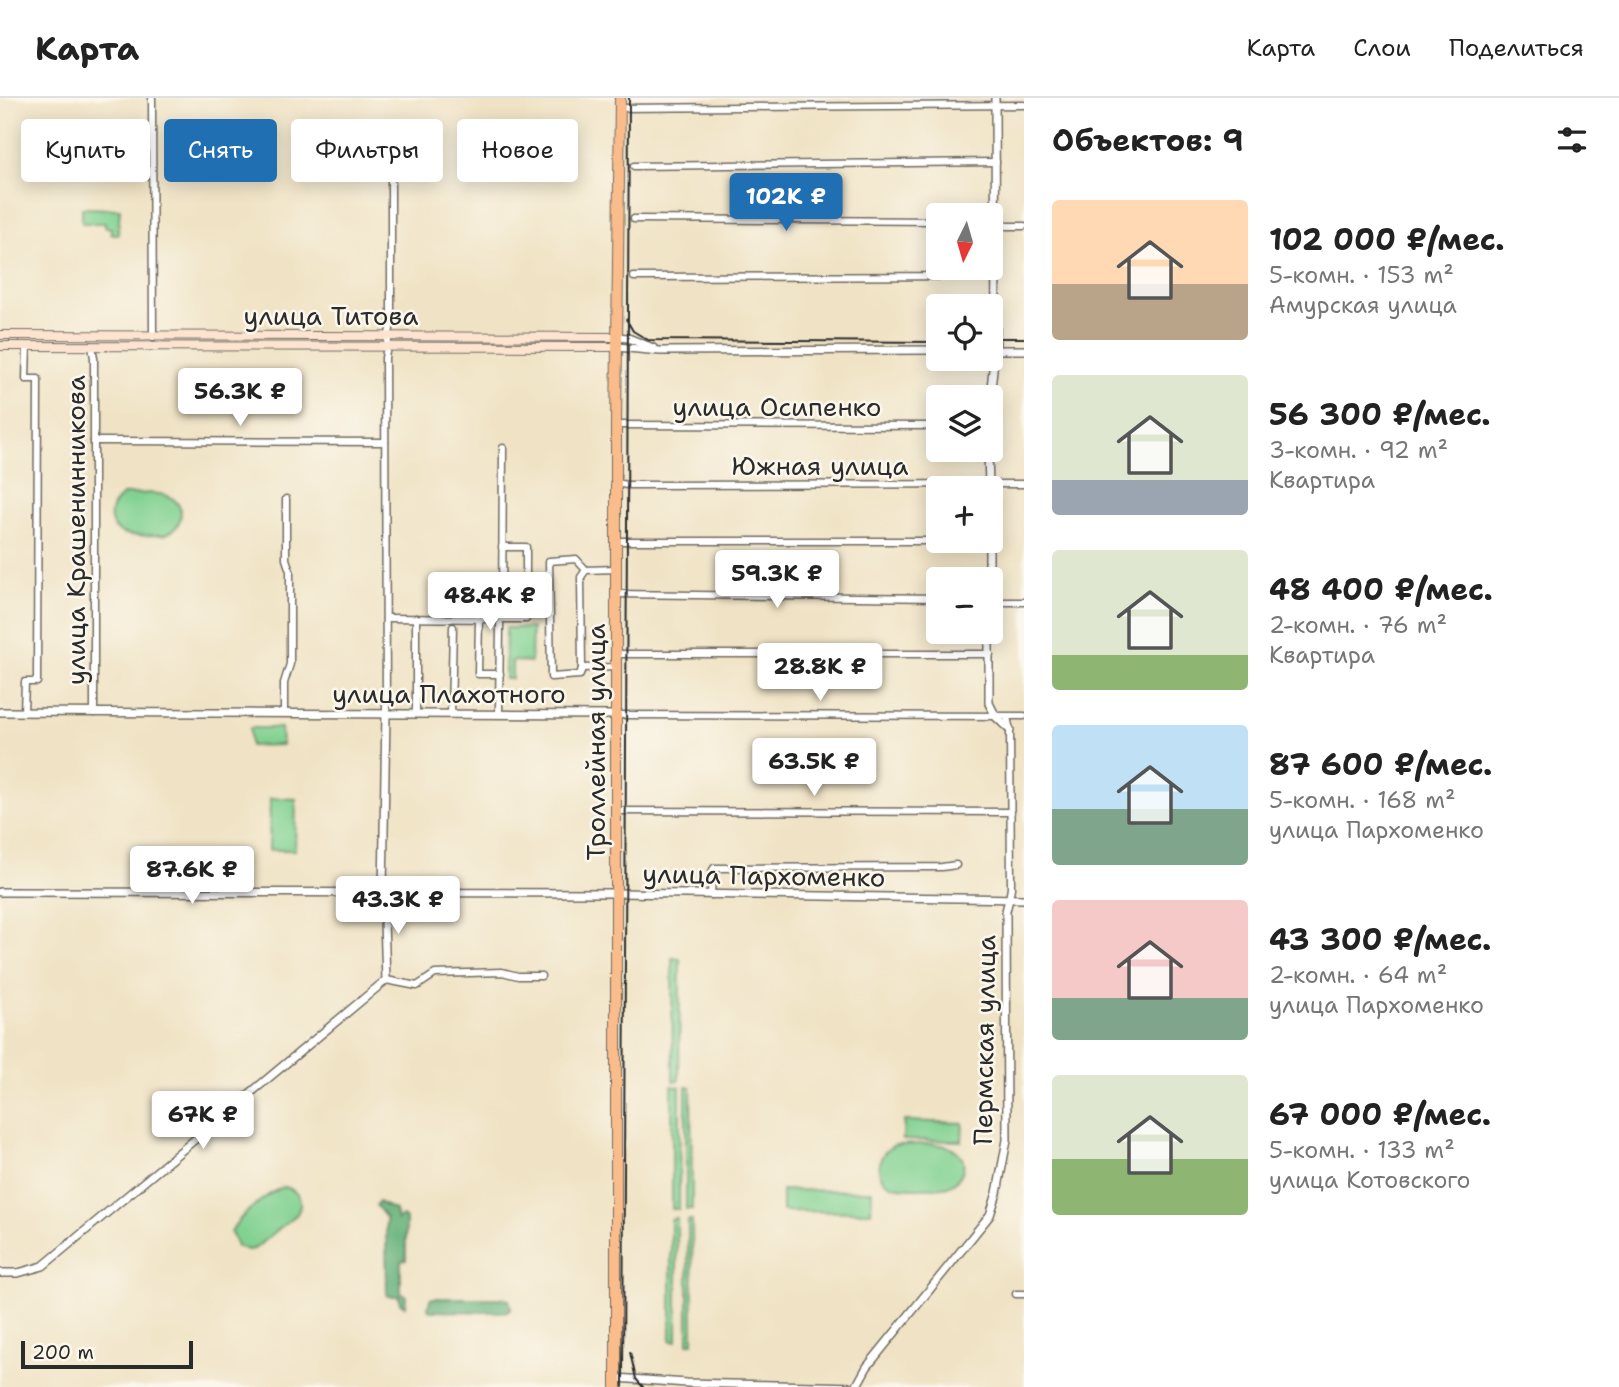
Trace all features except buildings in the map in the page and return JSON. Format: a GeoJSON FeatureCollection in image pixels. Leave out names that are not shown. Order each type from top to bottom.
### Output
{"type":"FeatureCollection","features":[{"type":"Feature","properties":{"kind":"main road","name":"Троллейная улица"},"geometry":{"type":"LineString","coordinates":[[616,1382],[616,425],[620,103]]}},
{"type":"Feature","properties":{"kind":"main road","name":"улица Титова"},"geometry":{"type":"LineString","coordinates":[[0,335],[390,336],[617,342]]}},
{"type":"Feature","properties":{"kind":"main road","name":"улица Титова"},"geometry":{"type":"LineString","coordinates":[[0,346],[386,347],[617,342]]}},
{"type":"Feature","properties":{"kind":"street"},"geometry":{"type":"LineString","coordinates":[[152,98],[153,346]]}},
{"type":"Feature","properties":{"kind":"street"},"geometry":{"type":"LineString","coordinates":[[620,103],[995,102],[1024,105]]}},
{"type":"Feature","properties":{"kind":"street"},"geometry":{"type":"LineString","coordinates":[[994,203],[995,102]]}},
{"type":"Feature","properties":{"kind":"street"},"geometry":{"type":"LineString","coordinates":[[635,166],[996,162]]}},
{"type":"Feature","properties":{"kind":"street"},"geometry":{"type":"LineString","coordinates":[[386,981],[383,892],[386,713],[385,442],[386,347],[390,336],[391,182]]}},
{"type":"Feature","properties":{"kind":"street"},"geometry":{"type":"LineString","coordinates":[[634,219],[926,220]]}},
{"type":"Feature","properties":{"kind":"street"},"geometry":{"type":"LineString","coordinates":[[1003,225],[1024,226]]}},
{"type":"Feature","properties":{"kind":"street"},"geometry":{"type":"LineString","coordinates":[[634,276],[926,276]]}},
{"type":"Feature","properties":{"kind":"street","name":"улица Титова"},"geometry":{"type":"LineString","coordinates":[[617,342],[628,338],[660,351],[926,350]]}},
{"type":"Feature","properties":{"kind":"street"},"geometry":{"type":"LineString","coordinates":[[24,712],[24,682],[37,682],[38,379],[26,379],[27,346]]}},
{"type":"Feature","properties":{"kind":"street","name":"улица Крашенинникова"},"geometry":{"type":"LineString","coordinates":[[92,346],[94,713]]}},
{"type":"Feature","properties":{"kind":"street"},"geometry":{"type":"LineString","coordinates":[[1003,350],[1024,350]]}},
{"type":"Feature","properties":{"kind":"street","name":"улица Осипенко"},"geometry":{"type":"LineString","coordinates":[[616,425],[926,426]]}},
{"type":"Feature","properties":{"kind":"street"},"geometry":{"type":"LineString","coordinates":[[94,441],[385,442]]}},
{"type":"Feature","properties":{"kind":"street"},"geometry":{"type":"LineString","coordinates":[[499,714],[503,448]]}},
{"type":"Feature","properties":{"kind":"street","name":"Южная улица"},"geometry":{"type":"LineString","coordinates":[[616,483],[926,486]]}},
{"type":"Feature","properties":{"kind":"street","name":"Южная улица"},"geometry":{"type":"LineString","coordinates":[[1003,485],[1024,484]]}},
{"type":"Feature","properties":{"kind":"street"},"geometry":{"type":"LineString","coordinates":[[284,713],[284,683],[290,664],[290,571],[285,559],[286,499]]}},
{"type":"Feature","properties":{"kind":"street"},"geometry":{"type":"LineString","coordinates":[[616,541],[926,541]]}},
{"type":"Feature","properties":{"kind":"street"},"geometry":{"type":"LineString","coordinates":[[386,618],[479,618],[501,622],[526,619],[526,547],[502,547]]}},
{"type":"Feature","properties":{"kind":"street"},"geometry":{"type":"LineString","coordinates":[[586,570],[581,577],[580,676],[551,677],[549,561],[576,559],[586,570],[616,569]]}},
{"type":"Feature","properties":{"kind":"street"},"geometry":{"type":"LineString","coordinates":[[616,594],[926,598]]}},
{"type":"Feature","properties":{"kind":"street"},"geometry":{"type":"LineString","coordinates":[[1003,602],[1024,602]]}},
{"type":"Feature","properties":{"kind":"street"},"geometry":{"type":"LineString","coordinates":[[416,618],[416,713]]}},
{"type":"Feature","properties":{"kind":"street"},"geometry":{"type":"LineString","coordinates":[[479,618],[478,674],[500,674]]}},
{"type":"Feature","properties":{"kind":"street"},"geometry":{"type":"LineString","coordinates":[[451,713],[453,627]]}},
{"type":"Feature","properties":{"kind":"street"},"geometry":{"type":"LineString","coordinates":[[990,644],[989,703],[996,717],[1010,730]]}},
{"type":"Feature","properties":{"kind":"street"},"geometry":{"type":"LineString","coordinates":[[616,654],[990,654]]}},
{"type":"Feature","properties":{"kind":"street"},"geometry":{"type":"LineString","coordinates":[[582,668],[616,667]]}},
{"type":"Feature","properties":{"kind":"street","name":"улица Плахотного"},"geometry":{"type":"LineString","coordinates":[[0,712],[1024,716]]}},
{"type":"Feature","properties":{"kind":"street","name":"Пермская улица"},"geometry":{"type":"LineString","coordinates":[[856,1387],[867,1367],[990,1215],[998,1194],[1007,1140],[1006,911],[1011,888],[1010,730],[1007,716]]}},
{"type":"Feature","properties":{"kind":"street"},"geometry":{"type":"LineString","coordinates":[[616,811],[1010,811]]}},
{"type":"Feature","properties":{"kind":"street"},"geometry":{"type":"LineString","coordinates":[[711,895],[714,869],[956,865]]}},
{"type":"Feature","properties":{"kind":"street","name":"улица Пархоменко"},"geometry":{"type":"LineString","coordinates":[[0,892],[616,893],[1024,899]]}},
{"type":"Feature","properties":{"kind":"street"},"geometry":{"type":"LineString","coordinates":[[0,1273],[18,1273],[43,1266],[386,981],[417,986],[435,974],[502,972],[518,976],[541,976]]}},
{"type":"Feature","properties":{"kind":"street"},"geometry":{"type":"LineString","coordinates":[[616,1382],[856,1387]]}},
{"type":"Feature","properties":{"kind":"green space"},"geometry":{"type":"Polygon","coordinates":[[[82,208],[120,209],[118,234],[111,234],[111,228],[105,227],[105,223],[82,223],[82,208]]]}},
{"type":"Feature","properties":{"kind":"green space"},"geometry":{"type":"Polygon","coordinates":[[[155,493],[170,497],[180,508],[177,526],[166,534],[159,535],[134,535],[119,531],[111,521],[112,508],[115,502],[126,494],[155,493]]]}},
{"type":"Feature","properties":{"kind":"green space"},"geometry":{"type":"Polygon","coordinates":[[[506,628],[532,628],[531,662],[512,661],[512,679],[505,679],[506,628]]]}},
{"type":"Feature","properties":{"kind":"green space"},"geometry":{"type":"Polygon","coordinates":[[[250,728],[281,728],[282,745],[250,746],[250,728]]]}},
{"type":"Feature","properties":{"kind":"green space"},"geometry":{"type":"Polygon","coordinates":[[[270,798],[296,799],[295,850],[269,850],[270,798]]]}},
{"type":"Feature","properties":{"kind":"green space"},"geometry":{"type":"Polygon","coordinates":[[[672,958],[680,959],[679,1081],[673,1081],[672,958]]]}},
{"type":"Feature","properties":{"kind":"green space"},"geometry":{"type":"Polygon","coordinates":[[[672,1086],[680,1087],[679,1209],[672,1209],[672,1086]]]}},
{"type":"Feature","properties":{"kind":"green space"},"geometry":{"type":"Polygon","coordinates":[[[686,1087],[691,1087],[692,1209],[686,1209],[686,1087]]]}},
{"type":"Feature","properties":{"kind":"green space"},"geometry":{"type":"Polygon","coordinates":[[[904,1121],[963,1123],[962,1141],[903,1140],[904,1121]]]}},
{"type":"Feature","properties":{"kind":"green space"},"geometry":{"type":"Polygon","coordinates":[[[931,1144],[951,1148],[962,1157],[963,1169],[951,1185],[944,1187],[894,1186],[882,1177],[879,1165],[884,1153],[896,1145],[931,1144]]]}},
{"type":"Feature","properties":{"kind":"green space"},"geometry":{"type":"Polygon","coordinates":[[[285,1187],[294,1191],[299,1198],[297,1214],[254,1249],[247,1250],[237,1246],[231,1233],[239,1220],[263,1199],[285,1187]]]}},
{"type":"Feature","properties":{"kind":"green space"},"geometry":{"type":"Polygon","coordinates":[[[782,1190],[872,1191],[871,1212],[782,1211],[782,1190]]]}},
{"type":"Feature","properties":{"kind":"green space"},"geometry":{"type":"Polygon","coordinates":[[[378,1202],[395,1210],[397,1220],[403,1216],[406,1219],[406,1260],[401,1261],[401,1293],[406,1296],[405,1306],[400,1303],[399,1296],[387,1296],[386,1218],[376,1205],[378,1202]]]}},
{"type":"Feature","properties":{"kind":"green space"},"geometry":{"type":"Polygon","coordinates":[[[677,1218],[677,1341],[671,1341],[671,1219],[677,1218]]]}},
{"type":"Feature","properties":{"kind":"green space"},"geometry":{"type":"Polygon","coordinates":[[[688,1220],[692,1220],[693,1343],[688,1343],[688,1220]]]}},
{"type":"Feature","properties":{"kind":"green space"},"geometry":{"type":"Polygon","coordinates":[[[503,1298],[509,1300],[511,1307],[508,1311],[501,1312],[430,1311],[430,1299],[503,1298]]]}},
{"type":"Feature","properties":{"kind":"tram line"},"geometry":{"type":"LineString","coordinates":[[623,1387],[629,98]]}},
{"type":"Feature","properties":{"kind":"tram line"},"geometry":{"type":"LineString","coordinates":[[626,319],[633,331],[648,340],[926,342]]}},
{"type":"Feature","properties":{"kind":"tram line"},"geometry":{"type":"LineString","coordinates":[[1003,338],[1024,338]]}},
{"type":"Feature","properties":{"kind":"tram line"},"geometry":{"type":"LineString","coordinates":[[630,1352],[636,1379],[643,1387]]}}]}
